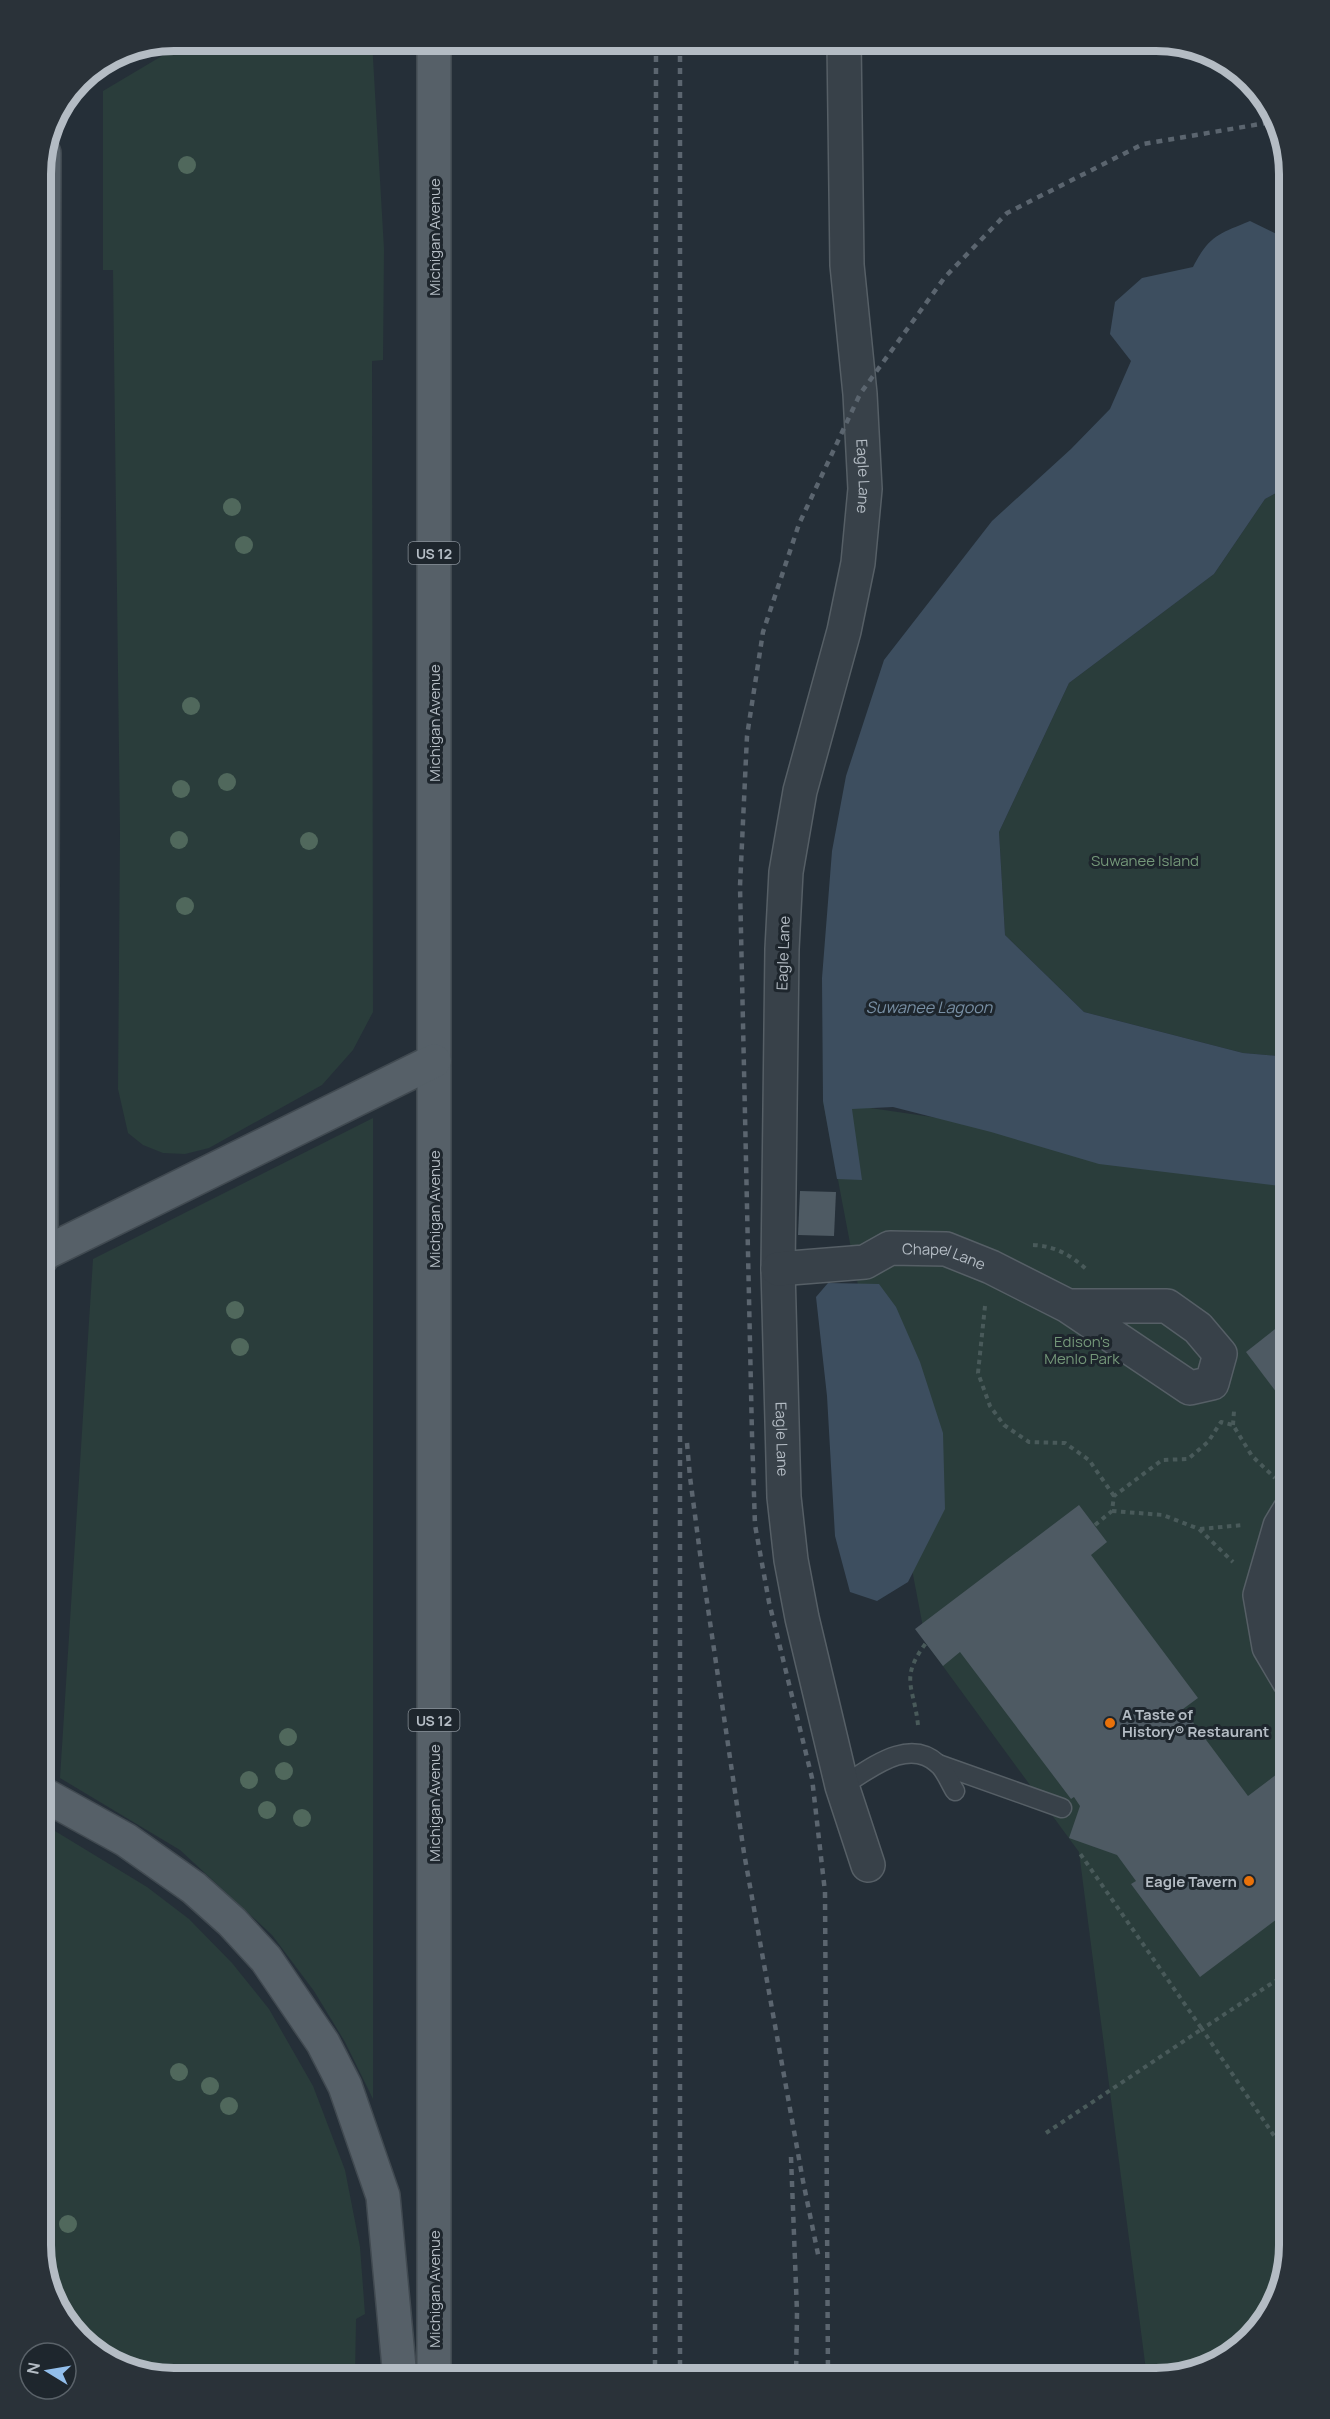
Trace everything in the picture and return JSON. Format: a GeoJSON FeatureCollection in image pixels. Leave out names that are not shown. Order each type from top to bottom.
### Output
{"type":"FeatureCollection","features":[{"type":"Feature","properties":{"kind":"main road","name":"Michigan Avenue"},"geometry":{"type":"LineString","coordinates":[[434,51],[434,2368]]}},
{"type":"Feature","properties":{"kind":"main road"},"geometry":{"type":"LineString","coordinates":[[51,1251],[434,1061]]}},
{"type":"Feature","properties":{"kind":"main road"},"geometry":{"type":"LineString","coordinates":[[51,1799],[126,1840],[202,1895],[232,1922],[266,1959],[323,2043],[345,2086],[384,2196],[399,2368]]}},
{"type":"Feature","properties":{"kind":"street","name":"Eagle Lane"},"geometry":{"type":"LineString","coordinates":[[844,51],[847,265],[860,394],[865,489],[858,563],[844,631],[800,792],[786,872],[782,949],[778,1269],[784,1497],[791,1560],[802,1618],[842,1786],[868,1865]]}},
{"type":"Feature","properties":{"kind":"street","name":"Chapel Lane"},"geometry":{"type":"LineString","coordinates":[[778,1269],[865,1262],[890,1248],[946,1249],[991,1267],[1068,1306]]}},
{"type":"Feature","properties":{"kind":"street"},"geometry":{"type":"LineString","coordinates":[[1279,1529],[1260,1595],[1269,1647],[1279,1663]]}},
{"type":"Feature","properties":{"kind":"lane"},"geometry":{"type":"LineString","coordinates":[[842,1786],[898,1754],[919,1753],[938,1764],[1062,1808]]}},
{"type":"Feature","properties":{"kind":"lane"},"geometry":{"type":"LineString","coordinates":[[938,1764],[955,1791]]}},
{"type":"Feature","properties":{"kind":"path"},"geometry":{"type":"LineString","coordinates":[[1095,1525],[1112,1511],[1114,1497],[1140,1475],[1162,1460],[1188,1460],[1208,1442],[1221,1422],[1233,1425],[1252,1456],[1277,1480]]}},
{"type":"Feature","properties":{"kind":"path"},"geometry":{"type":"LineString","coordinates":[[1112,1511],[1163,1515],[1198,1529],[1232,1560],[1260,1595]]}},
{"type":"Feature","properties":{"kind":"path"},"geometry":{"type":"LineString","coordinates":[[919,1753],[918,1722],[909,1678],[914,1660],[926,1643]]}},
{"type":"Feature","properties":{"kind":"path"},"geometry":{"type":"LineString","coordinates":[[1079,1852],[1279,2142]]}},
{"type":"Feature","properties":{"kind":"path"},"geometry":{"type":"LineString","coordinates":[[1047,2133],[1279,1979]]}},
{"type":"Feature","properties":{"kind":"green space"},"geometry":{"type":"Polygon","coordinates":[[[170,51],[373,51],[384,249],[383,360],[372,361],[373,1012],[353,1050],[322,1085],[209,1148],[185,1154],[163,1153],[143,1145],[128,1133],[118,1089],[120,833],[113,270],[103,270],[103,91],[170,51]]]}},
{"type":"Feature","properties":{"kind":"green space","name":"Suwanee Island"},"geometry":{"type":"Polygon","coordinates":[[[1279,491],[1279,1056],[1243,1053],[1084,1012],[1005,935],[999,832],[1069,683],[1214,574],[1265,499],[1279,491]]]}},
{"type":"Feature","properties":{"kind":"green space","name":"Edison's Menlo Park"},"geometry":{"type":"Polygon","coordinates":[[[823,1101],[1279,1169],[1279,2253],[1277,2269],[1266,2300],[1249,2326],[1231,2343],[1203,2359],[1180,2366],[1146,2368],[1079,1852],[926,1643],[823,1101]]]}},
{"type":"Feature","properties":{"kind":"green space"},"geometry":{"type":"Polygon","coordinates":[[[373,1118],[373,2099],[345,2042],[314,1991],[272,1935],[180,1850],[60,1778],[93,1259],[373,1118]]]}},
{"type":"Feature","properties":{"kind":"green space"},"geometry":{"type":"Polygon","coordinates":[[[55,1831],[147,1887],[189,1919],[232,1963],[269,2009],[313,2086],[345,2170],[360,2247],[365,2314],[356,2319],[355,2368],[166,2368],[150,2366],[112,2352],[99,2343],[76,2320],[67,2307],[53,2269],[51,2253],[51,1863],[55,1831]]]}},
{"type":"Feature","properties":{"kind":"water","name":"Suwanee Lagoon"},"geometry":{"type":"Polygon","coordinates":[[[1250,221],[1279,235],[1279,491],[1265,499],[1214,574],[1069,683],[999,832],[1005,935],[1084,1012],[1243,1053],[1279,1056],[1279,1186],[1099,1164],[991,1132],[893,1107],[852,1109],[862,1180],[837,1179],[823,1101],[822,978],[832,851],[846,776],[884,660],[992,521],[1071,449],[1110,409],[1131,361],[1110,334],[1115,302],[1142,278],[1193,267],[1210,242],[1230,229],[1250,221]]]}},
{"type":"Feature","properties":{"kind":"water"},"geometry":{"type":"Polygon","coordinates":[[[828,1283],[879,1284],[896,1307],[920,1362],[943,1433],[945,1509],[908,1582],[877,1601],[850,1592],[835,1536],[827,1396],[816,1297],[828,1283]]]}},
{"type":"Feature","properties":{"kind":"building"},"geometry":{"type":"Polygon","coordinates":[[[800,1191],[836,1192],[834,1236],[798,1235],[800,1191]]]}},
{"type":"Feature","properties":{"kind":"building"},"geometry":{"type":"Polygon","coordinates":[[[1279,1326],[1279,1396],[1246,1352],[1279,1326]]]}},
{"type":"Feature","properties":{"kind":"building"},"geometry":{"type":"Polygon","coordinates":[[[1079,1505],[1107,1542],[1091,1555],[1198,1698],[1183,1709],[1248,1796],[1279,1773],[1279,1918],[1200,1977],[1131,1884],[1136,1881],[1117,1855],[1069,1838],[1080,1806],[1074,1797],[1071,1799],[960,1652],[943,1666],[915,1629],[1079,1505]]]}},
{"type":"Feature","properties":{"kind":"railway"},"geometry":{"type":"LineString","coordinates":[[655,2368],[656,51]]}},
{"type":"Feature","properties":{"kind":"railway"},"geometry":{"type":"LineString","coordinates":[[680,51],[680,2368]]}},
{"type":"Feature","properties":{"kind":"railway"},"geometry":{"type":"LineString","coordinates":[[828,2368],[825,1892],[812,1778],[769,1602],[755,1525],[740,886],[747,736],[763,632],[799,524],[860,394],[945,277],[1007,213],[1143,144],[1268,123]]}},
{"type":"Feature","properties":{"kind":"railway"},"geometry":{"type":"LineString","coordinates":[[687,1443],[701,1561],[744,1853],[819,2259]]}},
{"type":"Feature","properties":{"kind":"railway"},"geometry":{"type":"LineString","coordinates":[[791,2157],[797,2312],[796,2368]]}},
{"type":"Feature","properties":{"kind":"place","name":"A Taste of History® Restaurant"},"geometry":{"type":"Point","coordinates":[1110,1723]}},
{"type":"Feature","properties":{"kind":"place","name":"Eagle Tavern"},"geometry":{"type":"Point","coordinates":[1249,1881]}}]}
